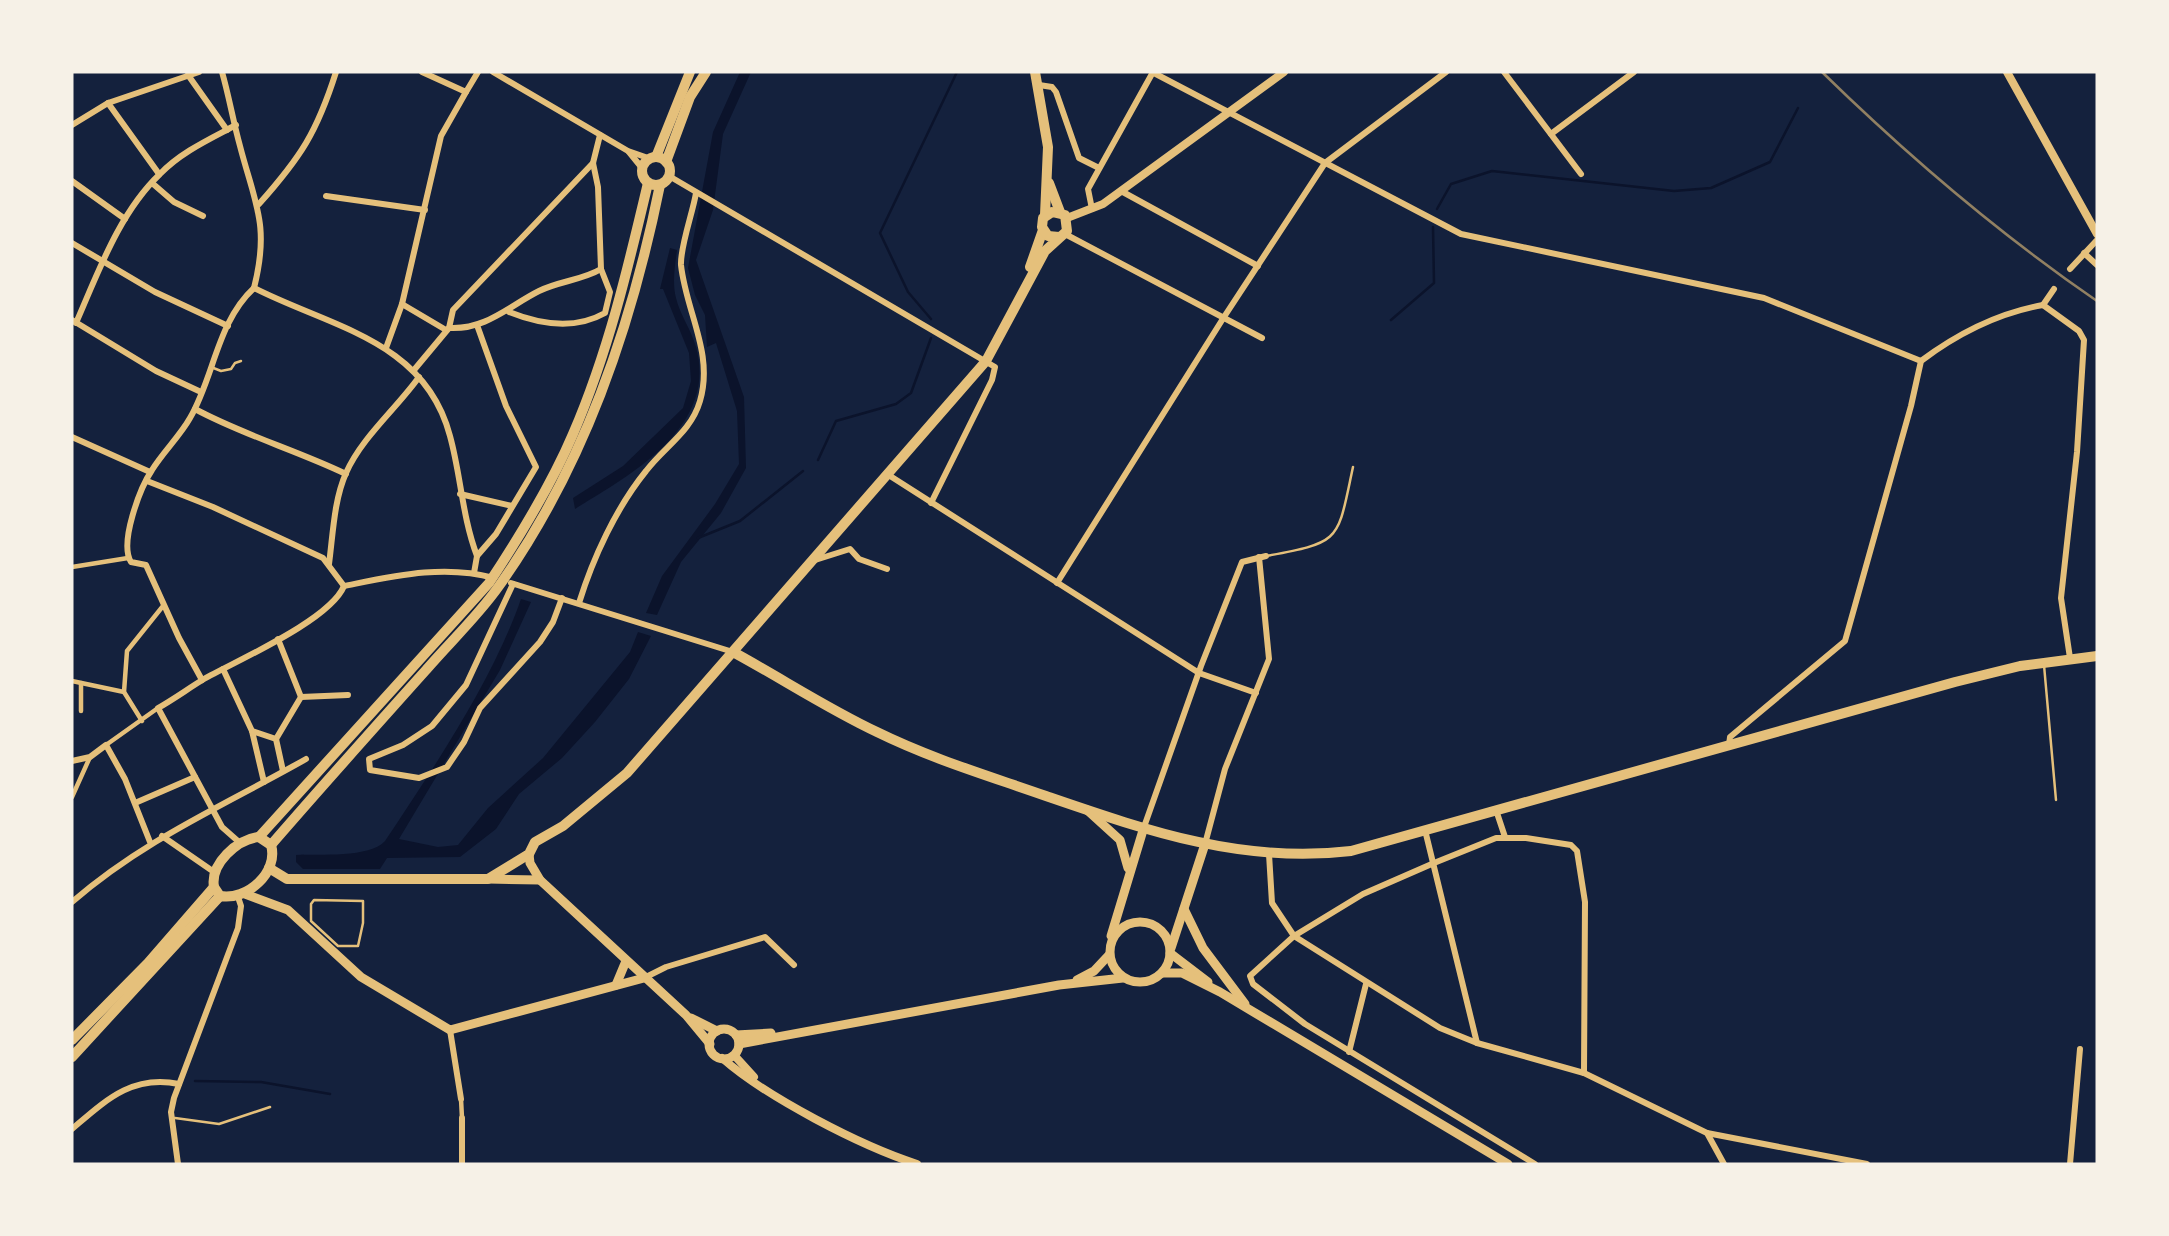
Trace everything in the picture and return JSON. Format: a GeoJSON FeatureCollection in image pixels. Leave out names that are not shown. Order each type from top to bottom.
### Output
{"type":"FeatureCollection","features":[{"type":"Feature","properties":{"kind":"main road"},"geometry":{"type":"LineString","coordinates":[[658,159],[690,72]]}},
{"type":"Feature","properties":{"kind":"main road"},"geometry":{"type":"LineString","coordinates":[[654,184],[642,169],[658,159],[706,72]]}},
{"type":"Feature","properties":{"kind":"main road"},"geometry":{"type":"LineString","coordinates":[[1022,291],[1043,230],[1045,215],[1048,146],[1035,72]]}},
{"type":"Feature","properties":{"kind":"main road"},"geometry":{"type":"LineString","coordinates":[[271,845],[493,586],[509,562],[559,464],[592,388],[654,184],[669,176],[658,159]]}},
{"type":"Feature","properties":{"kind":"main road"},"geometry":{"type":"LineString","coordinates":[[488,879],[529,854],[535,842],[563,826],[628,773],[985,361],[998,342],[1045,251],[1062,235],[1063,215],[1047,174]]}},
{"type":"Feature","properties":{"kind":"main road"},"geometry":{"type":"LineString","coordinates":[[1045,215],[1063,215]]}},
{"type":"Feature","properties":{"kind":"main road"},"geometry":{"type":"LineString","coordinates":[[1043,230],[1051,237],[1062,235]]}},
{"type":"Feature","properties":{"kind":"main road"},"geometry":{"type":"LineString","coordinates":[[72,1057],[217,892],[214,872],[239,842],[259,837],[493,586]]}},
{"type":"Feature","properties":{"kind":"main road"},"geometry":{"type":"LineString","coordinates":[[733,652],[876,732],[953,765],[1087,810],[1205,845],[1269,854],[1317,855],[1351,850],[1425,830],[1955,682],[2043,662],[2097,656]]}},
{"type":"Feature","properties":{"kind":"main road"},"geometry":{"type":"LineString","coordinates":[[1087,810],[1119,841],[1127,857],[1128,873]]}},
{"type":"Feature","properties":{"kind":"main road"},"geometry":{"type":"LineString","coordinates":[[1123,978],[1111,964],[1109,950],[1128,873],[1144,827]]}},
{"type":"Feature","properties":{"kind":"main road"},"geometry":{"type":"LineString","coordinates":[[242,895],[269,868],[273,853],[271,845],[259,837]]}},
{"type":"Feature","properties":{"kind":"main road"},"geometry":{"type":"LineString","coordinates":[[1162,973],[1205,845]]}},
{"type":"Feature","properties":{"kind":"main road"},"geometry":{"type":"LineString","coordinates":[[529,854],[530,863],[540,880],[686,1016],[709,1044],[712,1052],[722,1058],[734,1055],[738,1040]]}},
{"type":"Feature","properties":{"kind":"main road"},"geometry":{"type":"LineString","coordinates":[[269,868],[287,879],[540,880]]}},
{"type":"Feature","properties":{"kind":"main road"},"geometry":{"type":"LineString","coordinates":[[217,892],[242,895],[288,910],[361,977],[450,1030],[644,978]]}},
{"type":"Feature","properties":{"kind":"main road"},"geometry":{"type":"LineString","coordinates":[[72,1040],[217,892]]}},
{"type":"Feature","properties":{"kind":"main road"},"geometry":{"type":"LineString","coordinates":[[1184,909],[1203,948],[1251,1010]]}},
{"type":"Feature","properties":{"kind":"main road"},"geometry":{"type":"LineString","coordinates":[[1059,985],[1093,972],[1109,950],[1119,929],[1137,922],[1155,926],[1163,932],[1170,951],[1220,992]]}},
{"type":"Feature","properties":{"kind":"main road"},"geometry":{"type":"LineString","coordinates":[[616,985],[626,961]]}},
{"type":"Feature","properties":{"kind":"main road"},"geometry":{"type":"LineString","coordinates":[[738,1040],[1059,985],[1123,978],[1139,983],[1162,973],[1182,972],[1251,1010],[1508,1164]]}},
{"type":"Feature","properties":{"kind":"main road"},"geometry":{"type":"LineString","coordinates":[[686,1016],[717,1031],[730,1030],[738,1040]]}},
{"type":"Feature","properties":{"kind":"main road"},"geometry":{"type":"LineString","coordinates":[[709,1044],[717,1031]]}},
{"type":"Feature","properties":{"kind":"street"},"geometry":{"type":"LineString","coordinates":[[72,125],[108,103],[199,72]]}},
{"type":"Feature","properties":{"kind":"street"},"geometry":{"type":"LineString","coordinates":[[202,680],[163,607],[146,565],[131,562],[128,558],[129,529],[150,472],[195,409],[228,326],[254,288],[261,258],[259,204],[242,154],[222,72]]}},
{"type":"Feature","properties":{"kind":"street"},"geometry":{"type":"LineString","coordinates":[[259,204],[304,151],[324,109],[336,72]]}},
{"type":"Feature","properties":{"kind":"street"},"geometry":{"type":"LineString","coordinates":[[422,72],[466,92]]}},
{"type":"Feature","properties":{"kind":"street"},"geometry":{"type":"LineString","coordinates":[[386,348],[402,304],[441,136],[478,72]]}},
{"type":"Feature","properties":{"kind":"street"},"geometry":{"type":"LineString","coordinates":[[493,72],[628,151],[658,159]]}},
{"type":"Feature","properties":{"kind":"street"},"geometry":{"type":"LineString","coordinates":[[1092,209],[1086,192],[1153,72],[1461,234],[1764,298],[1921,361]]}},
{"type":"Feature","properties":{"kind":"street"},"geometry":{"type":"LineString","coordinates":[[1063,215],[1092,209],[1121,191],[1284,72]]}},
{"type":"Feature","properties":{"kind":"street"},"geometry":{"type":"LineString","coordinates":[[1058,583],[1224,317],[1325,163],[1446,72]]}},
{"type":"Feature","properties":{"kind":"street"},"geometry":{"type":"LineString","coordinates":[[1504,72],[1581,174]]}},
{"type":"Feature","properties":{"kind":"street"},"geometry":{"type":"LineString","coordinates":[[1551,134],[1634,72]]}},
{"type":"Feature","properties":{"kind":"street"},"geometry":{"type":"LineString","coordinates":[[2007,72],[2097,234]]}},
{"type":"Feature","properties":{"kind":"street"},"geometry":{"type":"LineString","coordinates":[[188,75],[227,130]]}},
{"type":"Feature","properties":{"kind":"street"},"geometry":{"type":"LineString","coordinates":[[1039,85],[1052,88],[1056,92],[1079,158],[1099,168]]}},
{"type":"Feature","properties":{"kind":"street"},"geometry":{"type":"LineString","coordinates":[[108,103],[159,174]]}},
{"type":"Feature","properties":{"kind":"street"},"geometry":{"type":"LineString","coordinates":[[201,392],[156,371],[74,322],[125,219],[159,174],[188,152],[236,125]]}},
{"type":"Feature","properties":{"kind":"street"},"geometry":{"type":"LineString","coordinates":[[509,312],[538,324],[597,317],[605,313],[610,292],[601,269],[593,163],[600,135]]}},
{"type":"Feature","properties":{"kind":"street"},"geometry":{"type":"LineString","coordinates":[[628,151],[642,169]]}},
{"type":"Feature","properties":{"kind":"street"},"geometry":{"type":"LineString","coordinates":[[414,370],[448,329],[453,310],[593,163]]}},
{"type":"Feature","properties":{"kind":"street"},"geometry":{"type":"LineString","coordinates":[[669,176],[995,367],[995,373],[930,503]]}},
{"type":"Feature","properties":{"kind":"street"},"geometry":{"type":"LineString","coordinates":[[72,181],[125,219]]}},
{"type":"Feature","properties":{"kind":"street"},"geometry":{"type":"LineString","coordinates":[[152,183],[174,202],[203,216]]}},
{"type":"Feature","properties":{"kind":"street"},"geometry":{"type":"LineString","coordinates":[[1121,191],[1258,266]]}},
{"type":"Feature","properties":{"kind":"street"},"geometry":{"type":"LineString","coordinates":[[579,603],[589,573],[623,504],[648,468],[692,422],[701,400],[704,360],[681,263],[696,193]]}},
{"type":"Feature","properties":{"kind":"street"},"geometry":{"type":"LineString","coordinates":[[326,196],[425,211]]}},
{"type":"Feature","properties":{"kind":"street"},"geometry":{"type":"LineString","coordinates":[[1062,235],[1262,338]]}},
{"type":"Feature","properties":{"kind":"street"},"geometry":{"type":"LineString","coordinates":[[2070,269],[2097,240]]}},
{"type":"Feature","properties":{"kind":"street"},"geometry":{"type":"LineString","coordinates":[[72,243],[155,292],[228,326]]}},
{"type":"Feature","properties":{"kind":"street"},"geometry":{"type":"LineString","coordinates":[[2084,253],[2097,265]]}},
{"type":"Feature","properties":{"kind":"street"},"geometry":{"type":"LineString","coordinates":[[402,304],[448,329],[477,326],[509,312],[539,291],[601,269]]}},
{"type":"Feature","properties":{"kind":"street"},"geometry":{"type":"LineString","coordinates":[[254,288],[345,326],[386,348],[414,370],[434,395],[445,419],[466,527],[477,556],[474,573]]}},
{"type":"Feature","properties":{"kind":"street"},"geometry":{"type":"LineString","coordinates":[[1729,745],[1730,737],[1845,641],[1921,361],[1948,340],[2017,310],[2043,305],[2054,289]]}},
{"type":"Feature","properties":{"kind":"street"},"geometry":{"type":"LineString","coordinates":[[2043,305],[2079,331],[2084,340],[2077,452],[2061,598],[2070,658]]}},
{"type":"Feature","properties":{"kind":"street"},"geometry":{"type":"LineString","coordinates":[[477,326],[506,406],[536,467],[496,534],[477,556]]}},
{"type":"Feature","properties":{"kind":"street"},"geometry":{"type":"LineString","coordinates":[[329,564],[339,496],[346,474],[359,451],[419,377]]}},
{"type":"Feature","properties":{"kind":"street"},"geometry":{"type":"LineString","coordinates":[[195,409],[226,426],[294,450],[346,474]]}},
{"type":"Feature","properties":{"kind":"street"},"geometry":{"type":"LineString","coordinates":[[72,437],[150,472]]}},
{"type":"Feature","properties":{"kind":"street"},"geometry":{"type":"LineString","coordinates":[[887,474],[1199,673],[1256,693]]}},
{"type":"Feature","properties":{"kind":"street"},"geometry":{"type":"LineString","coordinates":[[147,481],[213,507],[323,558],[344,586]]}},
{"type":"Feature","properties":{"kind":"street"},"geometry":{"type":"LineString","coordinates":[[460,494],[512,506]]}},
{"type":"Feature","properties":{"kind":"street"},"geometry":{"type":"LineString","coordinates":[[811,561],[850,549],[859,559],[887,569]]}},
{"type":"Feature","properties":{"kind":"street"},"geometry":{"type":"LineString","coordinates":[[1144,827],[1242,562],[1263,556],[1269,659],[1225,769],[1205,845]]}},
{"type":"Feature","properties":{"kind":"street"},"geometry":{"type":"LineString","coordinates":[[72,567],[128,558]]}},
{"type":"Feature","properties":{"kind":"street"},"geometry":{"type":"LineString","coordinates":[[344,586],[434,571],[474,573],[733,652]]}},
{"type":"Feature","properties":{"kind":"street"},"geometry":{"type":"LineString","coordinates":[[513,584],[476,665],[449,705],[432,726],[403,745],[369,759],[370,770],[419,778],[444,768],[464,742],[480,708],[540,642],[553,622],[562,598]]}},
{"type":"Feature","properties":{"kind":"street"},"geometry":{"type":"LineString","coordinates":[[72,761],[90,757],[202,680],[278,639],[320,611],[341,593],[344,586]]}},
{"type":"Feature","properties":{"kind":"street"},"geometry":{"type":"LineString","coordinates":[[142,721],[124,692],[127,651],[163,607]]}},
{"type":"Feature","properties":{"kind":"street"},"geometry":{"type":"LineString","coordinates":[[278,639],[301,697]]}},
{"type":"Feature","properties":{"kind":"street"},"geometry":{"type":"LineString","coordinates":[[223,669],[252,731],[264,782]]}},
{"type":"Feature","properties":{"kind":"street"},"geometry":{"type":"LineString","coordinates":[[72,681],[124,692]]}},
{"type":"Feature","properties":{"kind":"street"},"geometry":{"type":"LineString","coordinates":[[80,683],[81,711]]}},
{"type":"Feature","properties":{"kind":"street"},"geometry":{"type":"LineString","coordinates":[[301,697],[348,695]]}},
{"type":"Feature","properties":{"kind":"street"},"geometry":{"type":"LineString","coordinates":[[283,771],[276,739],[301,697]]}},
{"type":"Feature","properties":{"kind":"street"},"geometry":{"type":"LineString","coordinates":[[158,708],[222,827],[239,842]]}},
{"type":"Feature","properties":{"kind":"street"},"geometry":{"type":"LineString","coordinates":[[1745,725],[1752,739]]}},
{"type":"Feature","properties":{"kind":"street"},"geometry":{"type":"LineString","coordinates":[[252,731],[276,739]]}},
{"type":"Feature","properties":{"kind":"street"},"geometry":{"type":"LineString","coordinates":[[107,745],[150,842]]}},
{"type":"Feature","properties":{"kind":"street"},"geometry":{"type":"LineString","coordinates":[[72,797],[90,757]]}},
{"type":"Feature","properties":{"kind":"street"},"geometry":{"type":"LineString","coordinates":[[72,902],[114,866],[150,842],[306,758]]}},
{"type":"Feature","properties":{"kind":"street"},"geometry":{"type":"LineString","coordinates":[[135,803],[195,776]]}},
{"type":"Feature","properties":{"kind":"street"},"geometry":{"type":"LineString","coordinates":[[1496,810],[1505,837]]}},
{"type":"Feature","properties":{"kind":"street"},"geometry":{"type":"LineString","coordinates":[[1425,830],[1477,1043]]}},
{"type":"Feature","properties":{"kind":"street"},"geometry":{"type":"LineString","coordinates":[[162,836],[214,872]]}},
{"type":"Feature","properties":{"kind":"street"},"geometry":{"type":"LineString","coordinates":[[1535,1164],[1305,1024],[1253,984],[1250,976],[1294,936],[1363,894],[1434,863],[1505,837],[1571,845],[1577,852],[1585,902],[1584,1073]]}},
{"type":"Feature","properties":{"kind":"street"},"geometry":{"type":"LineString","coordinates":[[1269,854],[1272,903],[1294,936],[1366,984],[1440,1028],[1477,1043],[1584,1073],[1707,1133],[1867,1164]]}},
{"type":"Feature","properties":{"kind":"street"},"geometry":{"type":"LineString","coordinates":[[178,1164],[172,1118],[179,1084],[238,928],[242,895]]}},
{"type":"Feature","properties":{"kind":"street"},"geometry":{"type":"LineString","coordinates":[[644,978],[666,967],[765,937],[794,965]]}},
{"type":"Feature","properties":{"kind":"street"},"geometry":{"type":"LineString","coordinates":[[1349,1052],[1366,984]]}},
{"type":"Feature","properties":{"kind":"street"},"geometry":{"type":"LineString","coordinates":[[450,1030],[461,1099],[462,1164]]}},
{"type":"Feature","properties":{"kind":"street"},"geometry":{"type":"LineString","coordinates":[[2070,1164],[2080,1049]]}},
{"type":"Feature","properties":{"kind":"street"},"geometry":{"type":"LineString","coordinates":[[734,1055],[740,1065],[764,1086]]}},
{"type":"Feature","properties":{"kind":"street"},"geometry":{"type":"LineString","coordinates":[[722,1058],[823,1121],[902,1162],[917,1164]]}},
{"type":"Feature","properties":{"kind":"street"},"geometry":{"type":"LineString","coordinates":[[72,1129],[113,1095],[134,1084],[149,1080],[179,1084]]}},
{"type":"Feature","properties":{"kind":"street"},"geometry":{"type":"LineString","coordinates":[[1707,1133],[1724,1164]]}},
{"type":"Feature","properties":{"kind":"lane"},"geometry":{"type":"LineString","coordinates":[[210,367],[221,371],[230,369],[241,361]]}},
{"type":"Feature","properties":{"kind":"lane"},"geometry":{"type":"LineString","coordinates":[[1263,556],[1311,548],[1333,538],[1342,520],[1353,467]]}},
{"type":"Feature","properties":{"kind":"lane"},"geometry":{"type":"LineString","coordinates":[[2043,662],[2056,800]]}},
{"type":"Feature","properties":{"kind":"lane"},"geometry":{"type":"LineString","coordinates":[[314,900],[363,901],[360,942],[355,947],[338,946],[311,921],[311,904],[314,900]]}},
{"type":"Feature","properties":{"kind":"lane"},"geometry":{"type":"LineString","coordinates":[[172,1118],[219,1124],[270,1107]]}},
{"type":"Feature","properties":{"kind":"water"},"geometry":{"type":"Polygon","coordinates":[[[740,72],[751,72],[723,134],[713,210],[696,260],[744,397],[746,468],[721,513],[681,562],[657,615],[646,613],[662,576],[715,504],[739,464],[737,411],[716,343],[707,347],[705,315],[695,295],[688,268],[713,132],[740,72]]]}},
{"type":"Feature","properties":{"kind":"water"},"geometry":{"type":"Polygon","coordinates":[[[670,248],[677,250],[674,280],[676,298],[696,347],[699,375],[694,401],[682,424],[665,445],[621,480],[575,509],[573,498],[623,466],[683,408],[691,381],[689,353],[663,289],[660,289],[670,248]]]}},
{"type":"Feature","properties":{"kind":"water"},"geometry":{"type":"Polygon","coordinates":[[[521,599],[531,602],[500,670],[399,839],[438,847],[458,845],[488,808],[543,758],[630,652],[638,632],[651,636],[629,679],[595,722],[562,758],[519,794],[496,829],[460,857],[387,858],[380,869],[303,869],[296,862],[296,855],[356,853],[385,841],[442,754],[478,692],[495,661],[521,599]]]}},
{"type":"Feature","properties":{"kind":"waterway"},"geometry":{"type":"LineString","coordinates":[[931,319],[908,292],[880,233],[957,72]]}},
{"type":"Feature","properties":{"kind":"waterway"},"geometry":{"type":"LineString","coordinates":[[1437,209],[1451,184],[1492,171],[1674,191],[1711,188],[1770,162],[1798,108]]}},
{"type":"Feature","properties":{"kind":"waterway"},"geometry":{"type":"LineString","coordinates":[[1391,320],[1434,283],[1433,227]]}},
{"type":"Feature","properties":{"kind":"waterway"},"geometry":{"type":"LineString","coordinates":[[818,460],[836,421],[896,404],[911,393],[931,338]]}},
{"type":"Feature","properties":{"kind":"waterway"},"geometry":{"type":"LineString","coordinates":[[698,538],[740,521],[803,471]]}},
{"type":"Feature","properties":{"kind":"waterway"},"geometry":{"type":"LineString","coordinates":[[195,1081],[261,1082],[330,1094]]}},
{"type":"Feature","properties":{"kind":"railway"},"geometry":{"type":"LineString","coordinates":[[1822,72],[1887,134],[1955,192],[2024,248],[2097,301]]}}]}
